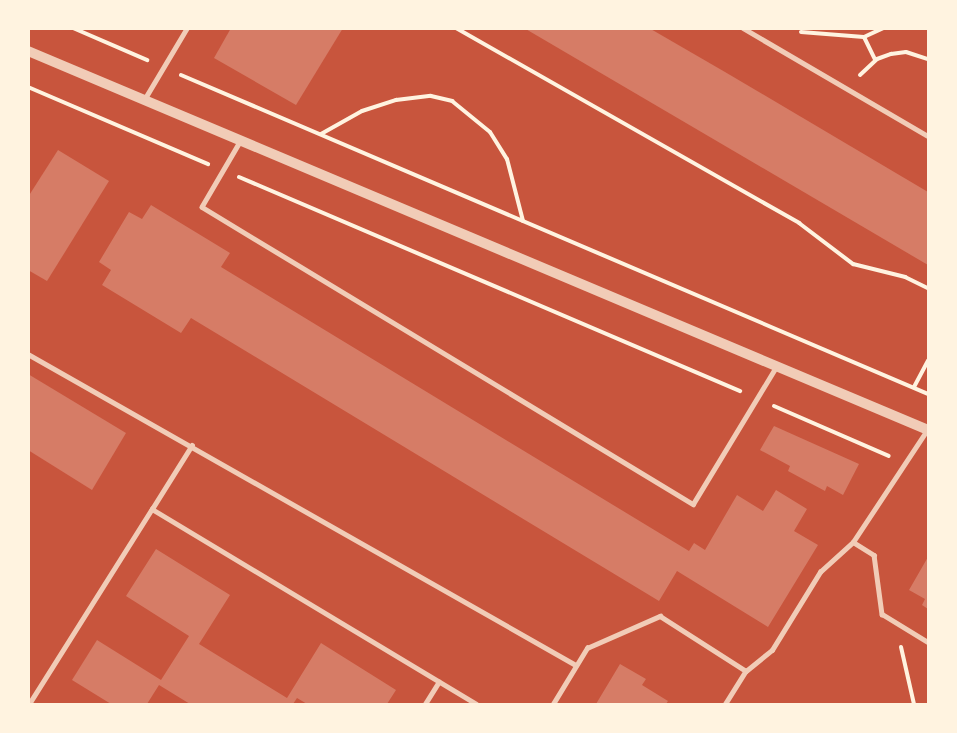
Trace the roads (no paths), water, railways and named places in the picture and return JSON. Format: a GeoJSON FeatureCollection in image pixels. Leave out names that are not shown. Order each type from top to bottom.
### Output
{"type":"FeatureCollection","features":[{"type":"Feature","properties":{"kind":"street"},"geometry":{"type":"LineString","coordinates":[[28,51],[143,102],[928,430]]}},
{"type":"Feature","properties":{"kind":"lane"},"geometry":{"type":"LineString","coordinates":[[143,102],[187,28]]}},
{"type":"Feature","properties":{"kind":"lane"},"geometry":{"type":"LineString","coordinates":[[743,28],[928,136]]}},
{"type":"Feature","properties":{"kind":"lane"},"geometry":{"type":"LineString","coordinates":[[240,142],[202,207],[693,504],[776,367]]}},
{"type":"Feature","properties":{"kind":"lane"},"geometry":{"type":"LineString","coordinates":[[28,354],[192,445],[576,665]]}},
{"type":"Feature","properties":{"kind":"lane"},"geometry":{"type":"LineString","coordinates":[[725,705],[746,671],[772,650],[820,572],[854,542],[928,430]]}},
{"type":"Feature","properties":{"kind":"lane"},"geometry":{"type":"LineString","coordinates":[[29,705],[192,445]]}},
{"type":"Feature","properties":{"kind":"lane"},"geometry":{"type":"LineString","coordinates":[[152,509],[476,705]]}},
{"type":"Feature","properties":{"kind":"lane"},"geometry":{"type":"LineString","coordinates":[[854,542],[874,555],[882,614],[928,642]]}},
{"type":"Feature","properties":{"kind":"lane"},"geometry":{"type":"LineString","coordinates":[[553,705],[587,648],[660,616],[746,671]]}},
{"type":"Feature","properties":{"kind":"lane"},"geometry":{"type":"LineString","coordinates":[[425,705],[439,682]]}}]}
